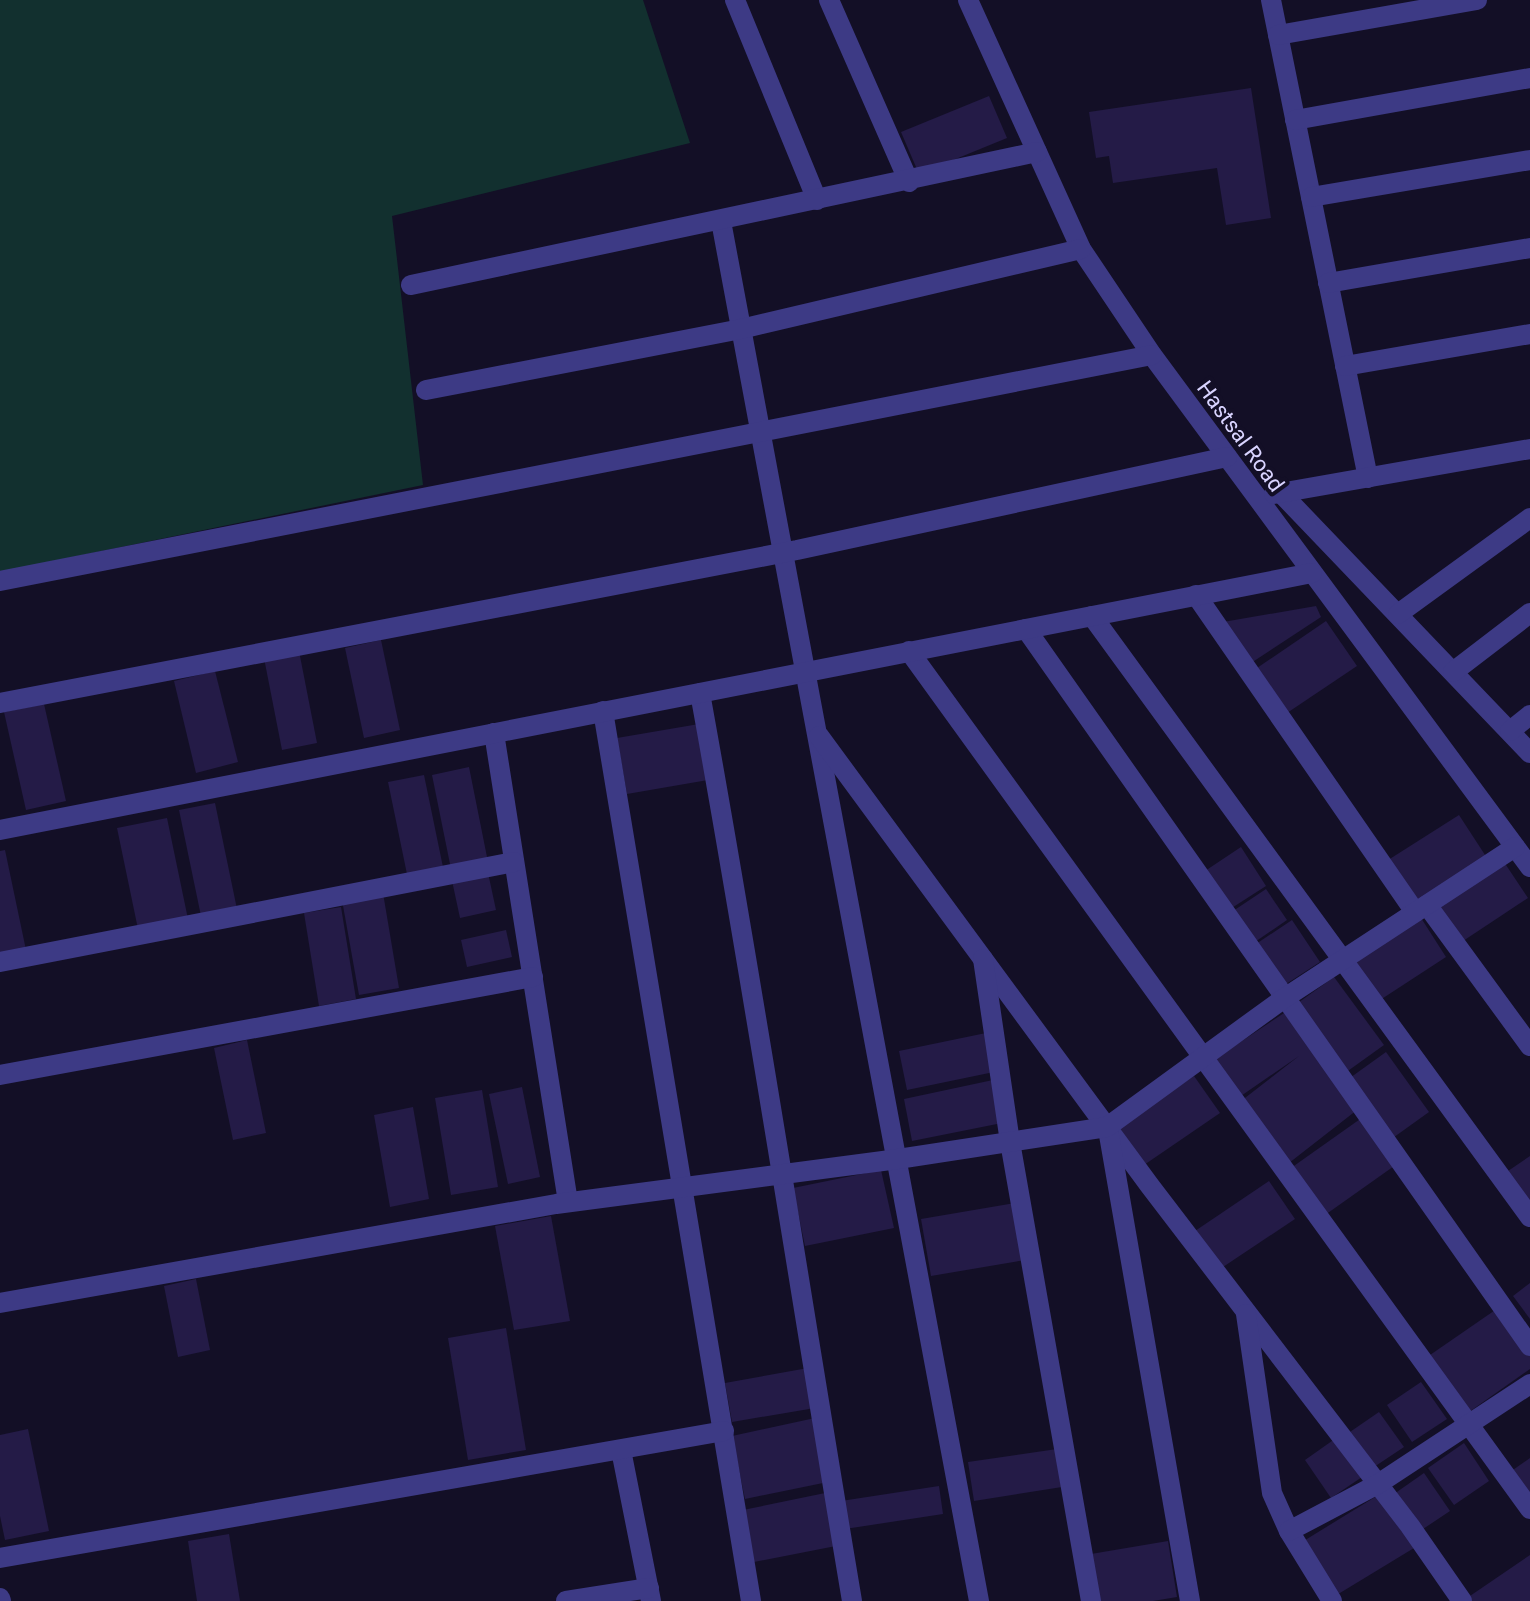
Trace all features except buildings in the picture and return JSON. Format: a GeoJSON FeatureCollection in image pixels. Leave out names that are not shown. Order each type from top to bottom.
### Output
{"type":"FeatureCollection","features":[{"type":"Feature","properties":{"kind":"street"},"geometry":{"type":"LineString","coordinates":[[735,0],[817,200]]}},
{"type":"Feature","properties":{"kind":"street"},"geometry":{"type":"LineString","coordinates":[[829,0],[909,182]]}},
{"type":"Feature","properties":{"kind":"street","name":"Hastsal Road"},"geometry":{"type":"LineString","coordinates":[[968,0],[1081,249],[1152,355],[1530,867]]}},
{"type":"Feature","properties":{"kind":"street"},"geometry":{"type":"LineString","coordinates":[[1271,0],[1368,478]]}},
{"type":"Feature","properties":{"kind":"street"},"geometry":{"type":"LineString","coordinates":[[1278,35],[1477,0]]}},
{"type":"Feature","properties":{"kind":"street"},"geometry":{"type":"LineString","coordinates":[[1295,120],[1530,78]]}},
{"type":"Feature","properties":{"kind":"street"},"geometry":{"type":"LineString","coordinates":[[411,285],[909,182],[1037,152]]}},
{"type":"Feature","properties":{"kind":"street"},"geometry":{"type":"LineString","coordinates":[[1311,197],[1530,160]]}},
{"type":"Feature","properties":{"kind":"street"},"geometry":{"type":"LineString","coordinates":[[721,221],[979,1601]]}},
{"type":"Feature","properties":{"kind":"street"},"geometry":{"type":"LineString","coordinates":[[1328,283],[1530,248]]}},
{"type":"Feature","properties":{"kind":"street"},"geometry":{"type":"LineString","coordinates":[[426,390],[741,329],[1081,249]]}},
{"type":"Feature","properties":{"kind":"street"},"geometry":{"type":"LineString","coordinates":[[1345,366],[1530,334]]}},
{"type":"Feature","properties":{"kind":"street"},"geometry":{"type":"LineString","coordinates":[[0,581],[761,435],[1152,355]]}},
{"type":"Feature","properties":{"kind":"street"},"geometry":{"type":"LineString","coordinates":[[1257,497],[1530,449]]}},
{"type":"Feature","properties":{"kind":"street"},"geometry":{"type":"LineString","coordinates":[[0,703],[783,553],[1227,457]]}},
{"type":"Feature","properties":{"kind":"street"},"geometry":{"type":"LineString","coordinates":[[1281,493],[1530,753]]}},
{"type":"Feature","properties":{"kind":"street"},"geometry":{"type":"LineString","coordinates":[[1398,614],[1530,518]]}},
{"type":"Feature","properties":{"kind":"street"},"geometry":{"type":"LineString","coordinates":[[0,830],[1312,573]]}},
{"type":"Feature","properties":{"kind":"street"},"geometry":{"type":"LineString","coordinates":[[1196,595],[1421,908],[1530,1046]]}},
{"type":"Feature","properties":{"kind":"street"},"geometry":{"type":"LineString","coordinates":[[1453,672],[1530,613]]}},
{"type":"Feature","properties":{"kind":"street"},"geometry":{"type":"LineString","coordinates":[[1092,616],[1530,1217]]}},
{"type":"Feature","properties":{"kind":"street"},"geometry":{"type":"LineString","coordinates":[[1026,629],[1283,999],[1530,1346]]}},
{"type":"Feature","properties":{"kind":"street"},"geometry":{"type":"LineString","coordinates":[[909,651],[1530,1509]]}},
{"type":"Feature","properties":{"kind":"street"},"geometry":{"type":"LineString","coordinates":[[700,693],[753,984],[780,1174],[852,1601]]}},
{"type":"Feature","properties":{"kind":"street"},"geometry":{"type":"LineString","coordinates":[[603,711],[751,1601]]}},
{"type":"Feature","properties":{"kind":"street"},"geometry":{"type":"LineString","coordinates":[[1510,731],[1530,715]]}},
{"type":"Feature","properties":{"kind":"street"},"geometry":{"type":"LineString","coordinates":[[494,733],[568,1202]]}},
{"type":"Feature","properties":{"kind":"street"},"geometry":{"type":"LineString","coordinates":[[817,733],[1462,1601]]}},
{"type":"Feature","properties":{"kind":"street"},"geometry":{"type":"LineString","coordinates":[[0,1303],[568,1202],[898,1159],[1107,1127],[1283,999],[1515,847]]}},
{"type":"Feature","properties":{"kind":"street"},"geometry":{"type":"LineString","coordinates":[[0,962],[514,862]]}},
{"type":"Feature","properties":{"kind":"street"},"geometry":{"type":"LineString","coordinates":[[983,955],[1010,1142],[1091,1601]]}},
{"type":"Feature","properties":{"kind":"street"},"geometry":{"type":"LineString","coordinates":[[0,1075],[533,977]]}},
{"type":"Feature","properties":{"kind":"street"},"geometry":{"type":"LineString","coordinates":[[1107,1127],[1190,1601]]}},
{"type":"Feature","properties":{"kind":"street"},"geometry":{"type":"LineString","coordinates":[[1245,1310],[1272,1493],[1289,1531],[1332,1601]]}},
{"type":"Feature","properties":{"kind":"street"},"geometry":{"type":"LineString","coordinates":[[1289,1531],[1378,1484],[1530,1384]]}},
{"type":"Feature","properties":{"kind":"street"},"geometry":{"type":"LineString","coordinates":[[0,1558],[724,1431]]}},
{"type":"Feature","properties":{"kind":"street"},"geometry":{"type":"LineString","coordinates":[[566,1601],[650,1594],[621,1450]]}},
{"type":"Feature","properties":{"kind":"green space"},"geometry":{"type":"Polygon","coordinates":[[[0,0],[643,0],[690,143],[392,216],[423,485],[0,572],[0,0]]]}}]}
